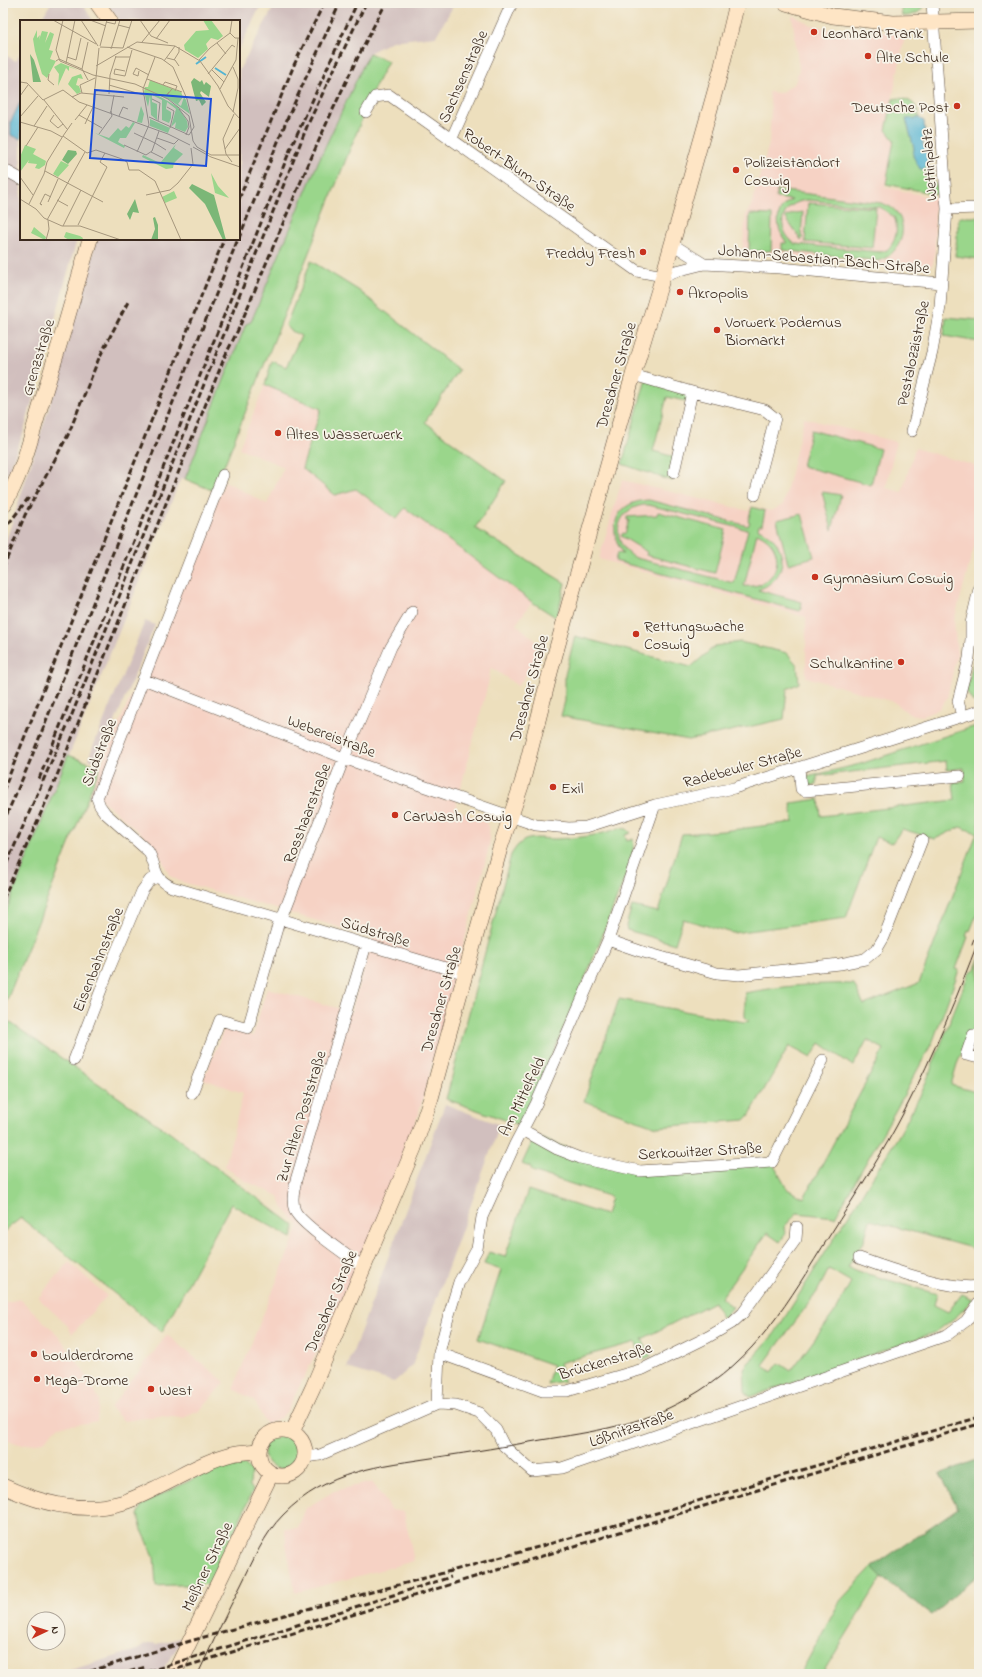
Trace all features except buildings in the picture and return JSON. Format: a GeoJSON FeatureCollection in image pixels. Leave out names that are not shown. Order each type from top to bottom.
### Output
{"type":"FeatureCollection","features":[{"type":"Feature","properties":{"kind":"main road"},"geometry":{"type":"LineString","coordinates":[[97,3],[109,20]]}},
{"type":"Feature","properties":{"kind":"main road","name":"Dresdner Straße"},"geometry":{"type":"LineString","coordinates":[[292,1432],[320,1370],[414,1148],[431,1098],[500,848],[522,783],[551,669],[633,375],[663,276],[721,70],[737,3]]}},
{"type":"Feature","properties":{"kind":"main road"},"geometry":{"type":"LineString","coordinates":[[786,3],[833,16],[859,20],[896,23],[979,20]]}},
{"type":"Feature","properties":{"kind":"main road","name":"Grenzstraße"},"geometry":{"type":"LineString","coordinates":[[3,506],[24,462],[90,240]]}},
{"type":"Feature","properties":{"kind":"main road"},"geometry":{"type":"LineString","coordinates":[[278,1430],[292,1432],[302,1442],[305,1449],[305,1457],[302,1464],[292,1474],[285,1476],[271,1474],[262,1464],[259,1451],[265,1437],[278,1430]]}},
{"type":"Feature","properties":{"kind":"main road"},"geometry":{"type":"LineString","coordinates":[[3,1486],[25,1497],[58,1505],[88,1508],[120,1503],[154,1489],[217,1458],[233,1453],[259,1451]]}},
{"type":"Feature","properties":{"kind":"main road","name":"Meißner Straße"},"geometry":{"type":"LineString","coordinates":[[174,1674],[271,1474]]}},
{"type":"Feature","properties":{"kind":"street","name":"Sachsenstraße"},"geometry":{"type":"LineString","coordinates":[[451,140],[512,3]]}},
{"type":"Feature","properties":{"kind":"street","name":"Wettinplatz"},"geometry":{"type":"LineString","coordinates":[[932,3],[947,209]]}},
{"type":"Feature","properties":{"kind":"street","name":"Robert-Blum-Straße"},"geometry":{"type":"LineString","coordinates":[[366,112],[375,97],[389,95],[637,271],[663,276]]}},
{"type":"Feature","properties":{"kind":"street"},"geometry":{"type":"LineString","coordinates":[[3,169],[20,178]]}},
{"type":"Feature","properties":{"kind":"street"},"geometry":{"type":"LineString","coordinates":[[947,209],[979,208]]}},
{"type":"Feature","properties":{"kind":"street","name":"Pestalozzistraße"},"geometry":{"type":"LineString","coordinates":[[912,431],[932,352],[940,307],[947,209]]}},
{"type":"Feature","properties":{"kind":"street","name":"Johann-Sebastian-Bach-Straße"},"geometry":{"type":"LineString","coordinates":[[672,244],[704,264]]}},
{"type":"Feature","properties":{"kind":"street","name":"Johann-Sebastian-Bach-Straße"},"geometry":{"type":"LineString","coordinates":[[663,276],[704,264],[780,268],[941,283]]}},
{"type":"Feature","properties":{"kind":"street"},"geometry":{"type":"LineString","coordinates":[[633,375],[692,392],[765,410],[775,418],[755,495]]}},
{"type":"Feature","properties":{"kind":"street"},"geometry":{"type":"LineString","coordinates":[[674,472],[692,392]]}},
{"type":"Feature","properties":{"kind":"street","name":"Südstraße"},"geometry":{"type":"LineString","coordinates":[[223,475],[97,798],[100,806],[105,813],[148,850],[152,857],[158,878],[163,883],[172,887],[281,918],[366,945],[466,974]]}},
{"type":"Feature","properties":{"kind":"street"},"geometry":{"type":"LineString","coordinates":[[962,716],[958,701],[969,658],[971,623],[979,589]]}},
{"type":"Feature","properties":{"kind":"street","name":"Rosshaarstraße"},"geometry":{"type":"LineString","coordinates":[[192,1093],[220,1020],[248,1028],[281,918],[344,758],[390,647],[412,612]]}},
{"type":"Feature","properties":{"kind":"street","name":"Webereistraße"},"geometry":{"type":"LineString","coordinates":[[143,679],[344,758],[512,816]]}},
{"type":"Feature","properties":{"kind":"street","name":"Radebeuler Straße"},"geometry":{"type":"LineString","coordinates":[[512,816],[536,825],[569,828],[586,827],[655,805],[734,788],[936,726],[979,711]]}},
{"type":"Feature","properties":{"kind":"street"},"geometry":{"type":"LineString","coordinates":[[799,768],[801,789],[805,791],[960,776]]}},
{"type":"Feature","properties":{"kind":"street","name":"Am Mittelfeld"},"geometry":{"type":"LineString","coordinates":[[437,1404],[439,1353],[459,1282],[477,1249],[482,1217],[578,1010],[608,940],[655,805]]}},
{"type":"Feature","properties":{"kind":"street"},"geometry":{"type":"LineString","coordinates":[[608,940],[640,952],[716,973],[739,975],[840,964],[865,959],[877,949],[884,937],[922,840]]}},
{"type":"Feature","properties":{"kind":"street","name":"Eisenbahnstraße"},"geometry":{"type":"LineString","coordinates":[[74,1060],[109,968],[142,891],[150,880],[158,878]]}},
{"type":"Feature","properties":{"kind":"street","name":"Zur Alten Poststraße"},"geometry":{"type":"LineString","coordinates":[[363,1267],[308,1226],[295,1211],[293,1198],[296,1180],[366,945]]}},
{"type":"Feature","properties":{"kind":"street"},"geometry":{"type":"LineString","coordinates":[[979,1036],[974,1035],[966,1055],[979,1058]]}},
{"type":"Feature","properties":{"kind":"street","name":"Serkowitzer Straße"},"geometry":{"type":"LineString","coordinates":[[523,1130],[557,1149],[580,1158],[640,1171],[772,1162],[823,1060]]}},
{"type":"Feature","properties":{"kind":"street","name":"Brückenstraße"},"geometry":{"type":"LineString","coordinates":[[439,1353],[543,1391],[552,1392],[567,1391],[643,1369],[708,1337],[732,1323],[748,1306],[796,1239],[797,1227]]}},
{"type":"Feature","properties":{"kind":"street"},"geometry":{"type":"LineString","coordinates":[[859,1258],[885,1267],[960,1286],[979,1286]]}},
{"type":"Feature","properties":{"kind":"street","name":"Lößnitzstraße"},"geometry":{"type":"LineString","coordinates":[[305,1457],[320,1455],[437,1404],[456,1405],[479,1413],[496,1430],[504,1446],[532,1471],[562,1468],[947,1335],[966,1321],[979,1303]]}},
{"type":"Feature","properties":{"kind":"shaded area"},"geometry":{"type":"Polygon","coordinates":[[[51,3],[82,3],[92,20],[41,20],[51,3]]]}},
{"type":"Feature","properties":{"kind":"shaded area"},"geometry":{"type":"Polygon","coordinates":[[[107,3],[262,3],[240,47],[240,20],[119,20],[107,3]]]}},
{"type":"Feature","properties":{"kind":"shaded area"},"geometry":{"type":"Polygon","coordinates":[[[276,3],[455,3],[436,36],[392,41],[369,53],[319,160],[251,323],[246,324],[185,479],[181,478],[3,919],[3,550],[55,389],[97,240],[240,240],[240,68],[276,3]]]}},
{"type":"Feature","properties":{"kind":"shaded area"},"geometry":{"type":"Polygon","coordinates":[[[792,15],[812,25],[839,32],[868,33],[906,31],[886,130],[894,140],[885,187],[935,198],[935,252],[933,264],[927,269],[742,253],[746,214],[750,209],[769,144],[771,111],[769,92],[780,93],[795,83],[799,69],[792,15]]]}},
{"type":"Feature","properties":{"kind":"shaded area"},"geometry":{"type":"Polygon","coordinates":[[[3,54],[16,61],[20,55],[20,240],[77,240],[24,431],[3,485],[3,54]]]}},
{"type":"Feature","properties":{"kind":"shaded area"},"geometry":{"type":"Polygon","coordinates":[[[265,385],[321,409],[302,468],[335,495],[356,489],[395,519],[405,508],[532,602],[516,624],[534,639],[537,645],[538,658],[518,686],[491,667],[488,684],[455,809],[487,823],[490,839],[424,1095],[410,1141],[323,1354],[317,1351],[287,1411],[280,1418],[266,1424],[254,1400],[233,1389],[299,1226],[282,1207],[279,1196],[243,1180],[225,1166],[243,1093],[203,1079],[224,1029],[253,1036],[267,988],[351,1012],[373,937],[179,881],[170,876],[155,846],[90,790],[225,481],[267,504],[284,467],[239,448],[265,385]]]}},
{"type":"Feature","properties":{"kind":"shaded area","name":"Gymnasium Coswig"},"geometry":{"type":"Polygon","coordinates":[[[804,418],[896,442],[886,488],[902,492],[915,448],[979,467],[979,529],[954,621],[957,654],[947,698],[939,709],[923,716],[909,714],[894,702],[806,677],[806,617],[599,559],[622,480],[749,511],[750,506],[771,511],[783,505],[804,418]]]}},
{"type":"Feature","properties":{"kind":"shaded area"},"geometry":{"type":"Polygon","coordinates":[[[145,621],[155,625],[98,763],[88,759],[145,621]]]}},
{"type":"Feature","properties":{"kind":"shaded area"},"geometry":{"type":"Polygon","coordinates":[[[445,1104],[500,1125],[412,1366],[394,1382],[347,1368],[445,1104]]]}},
{"type":"Feature","properties":{"kind":"shaded area"},"geometry":{"type":"Polygon","coordinates":[[[69,1262],[107,1296],[72,1334],[68,1326],[38,1298],[69,1262]]]}},
{"type":"Feature","properties":{"kind":"shaded area"},"geometry":{"type":"Polygon","coordinates":[[[20,1299],[59,1336],[82,1369],[99,1399],[97,1421],[59,1426],[43,1442],[23,1445],[3,1439],[3,1303],[20,1299]]]}},
{"type":"Feature","properties":{"kind":"shaded area"},"geometry":{"type":"Polygon","coordinates":[[[167,1335],[225,1382],[199,1411],[183,1418],[159,1416],[124,1421],[110,1408],[167,1335]]]}},
{"type":"Feature","properties":{"kind":"shaded area"},"geometry":{"type":"Polygon","coordinates":[[[372,1482],[392,1510],[404,1512],[414,1561],[295,1593],[286,1544],[285,1528],[298,1528],[306,1508],[334,1491],[372,1482]]]}},
{"type":"Feature","properties":{"kind":"shaded area"},"geometry":{"type":"Polygon","coordinates":[[[184,1637],[160,1674],[50,1674],[55,1672],[64,1672],[140,1649],[144,1645],[152,1643],[156,1644],[184,1637]]]}},
{"type":"Feature","properties":{"kind":"green space"},"geometry":{"type":"Polygon","coordinates":[[[925,3],[921,10],[916,14],[902,16],[901,8],[903,4],[925,3]]]}},
{"type":"Feature","properties":{"kind":"green space"},"geometry":{"type":"Polygon","coordinates":[[[369,53],[388,61],[362,112],[364,114],[214,491],[185,479],[246,324],[251,322],[319,160],[369,53]]]}},
{"type":"Feature","properties":{"kind":"green space"},"geometry":{"type":"Polygon","coordinates":[[[899,98],[907,100],[913,104],[918,113],[919,118],[906,119],[914,148],[913,156],[924,169],[928,164],[932,179],[946,196],[886,184],[894,140],[886,130],[893,99],[899,98]]]}},
{"type":"Feature","properties":{"kind":"green space"},"geometry":{"type":"Polygon","coordinates":[[[777,190],[881,203],[894,209],[901,220],[902,234],[900,242],[891,254],[878,261],[782,250],[782,243],[787,243],[780,232],[778,220],[779,214],[782,208],[792,200],[776,198],[777,190]],[[807,200],[798,202],[786,211],[783,217],[784,231],[788,238],[795,244],[881,252],[887,250],[893,243],[896,235],[896,221],[894,217],[880,207],[807,200]]]}},
{"type":"Feature","properties":{"kind":"green space"},"geometry":{"type":"Polygon","coordinates":[[[808,203],[876,208],[872,248],[805,242],[808,203]]]}},
{"type":"Feature","properties":{"kind":"green space"},"geometry":{"type":"Polygon","coordinates":[[[803,212],[801,235],[803,238],[801,240],[785,217],[803,212]]]}},
{"type":"Feature","properties":{"kind":"green space"},"geometry":{"type":"Polygon","coordinates":[[[750,214],[772,215],[771,251],[749,251],[750,214]]]}},
{"type":"Feature","properties":{"kind":"green space"},"geometry":{"type":"Polygon","coordinates":[[[959,217],[979,217],[979,259],[955,256],[959,217]]]}},
{"type":"Feature","properties":{"kind":"green space"},"geometry":{"type":"Polygon","coordinates":[[[311,261],[358,290],[459,370],[425,422],[506,481],[475,528],[565,583],[557,618],[532,602],[405,508],[396,519],[356,489],[335,495],[302,468],[321,409],[265,385],[272,361],[286,367],[301,336],[290,330],[286,325],[311,261]]]}},
{"type":"Feature","properties":{"kind":"green space"},"geometry":{"type":"Polygon","coordinates":[[[946,317],[979,320],[979,342],[944,336],[946,317]]]}},
{"type":"Feature","properties":{"kind":"green space"},"geometry":{"type":"Polygon","coordinates":[[[646,379],[692,392],[690,402],[667,397],[653,451],[678,458],[672,481],[622,464],[646,379]]]}},
{"type":"Feature","properties":{"kind":"green space"},"geometry":{"type":"Polygon","coordinates":[[[811,430],[880,449],[871,485],[802,466],[811,430]]]}},
{"type":"Feature","properties":{"kind":"green space"},"geometry":{"type":"Polygon","coordinates":[[[822,492],[841,495],[832,530],[822,492]]]}},
{"type":"Feature","properties":{"kind":"green space"},"geometry":{"type":"Polygon","coordinates":[[[649,500],[748,526],[752,507],[765,511],[762,525],[759,525],[758,529],[773,539],[778,546],[782,562],[776,577],[768,585],[758,590],[802,602],[800,611],[615,561],[617,553],[623,554],[615,535],[617,518],[629,505],[649,500]],[[649,505],[633,508],[626,514],[618,528],[622,545],[628,552],[636,558],[734,583],[748,530],[649,505]],[[757,533],[744,586],[756,585],[765,581],[772,575],[776,566],[777,557],[774,548],[767,539],[757,533]]]}},
{"type":"Feature","properties":{"kind":"green space"},"geometry":{"type":"Polygon","coordinates":[[[658,512],[726,530],[715,573],[646,555],[647,552],[621,536],[623,533],[625,534],[629,520],[627,520],[627,517],[657,515],[658,512]]]}},
{"type":"Feature","properties":{"kind":"green space"},"geometry":{"type":"Polygon","coordinates":[[[802,514],[814,557],[788,564],[777,520],[802,514]]]}},
{"type":"Feature","properties":{"kind":"green space"},"geometry":{"type":"Polygon","coordinates":[[[575,636],[691,667],[715,646],[740,642],[787,653],[797,665],[799,683],[787,689],[784,719],[689,740],[561,716],[565,701],[565,675],[575,636]]]}},
{"type":"Feature","properties":{"kind":"green space"},"geometry":{"type":"Polygon","coordinates":[[[979,646],[979,700],[973,702],[966,691],[976,652],[979,646]]]}},
{"type":"Feature","properties":{"kind":"green space"},"geometry":{"type":"Polygon","coordinates":[[[979,725],[979,909],[970,931],[968,930],[966,936],[968,937],[956,969],[959,970],[933,1041],[835,1217],[797,1213],[784,1227],[785,1234],[780,1242],[767,1233],[721,1298],[733,1307],[723,1319],[714,1302],[642,1339],[651,1356],[641,1360],[636,1342],[559,1363],[564,1381],[547,1384],[553,1365],[478,1339],[501,1270],[484,1264],[489,1252],[505,1257],[528,1190],[606,1215],[611,1197],[532,1171],[530,1167],[522,1164],[535,1136],[625,1169],[772,1162],[787,1189],[804,1198],[884,1049],[867,1040],[853,1066],[820,1043],[811,1058],[789,1046],[749,1116],[745,1120],[657,1127],[584,1101],[619,999],[744,1022],[749,1021],[745,1017],[745,993],[772,988],[827,984],[854,984],[864,1005],[919,983],[977,833],[960,827],[935,839],[902,829],[892,843],[876,837],[846,918],[733,933],[683,919],[675,944],[627,930],[626,926],[632,906],[658,912],[682,834],[723,831],[793,822],[791,803],[819,799],[821,816],[955,800],[953,783],[965,782],[964,768],[947,770],[946,761],[817,776],[817,785],[804,786],[803,778],[860,764],[979,725]]]}},
{"type":"Feature","properties":{"kind":"green space"},"geometry":{"type":"Polygon","coordinates":[[[68,755],[100,767],[3,1010],[3,919],[68,755]]]}},
{"type":"Feature","properties":{"kind":"green space"},"geometry":{"type":"Polygon","coordinates":[[[619,828],[627,829],[631,833],[625,835],[627,841],[633,839],[631,862],[570,1014],[519,1125],[446,1099],[511,855],[516,847],[529,839],[580,837],[596,835],[619,828]]]}},
{"type":"Feature","properties":{"kind":"green space"},"geometry":{"type":"Polygon","coordinates":[[[979,958],[979,1022],[976,1021],[957,1064],[951,1085],[979,1093],[979,1250],[870,1220],[864,1241],[848,1267],[857,1271],[937,1294],[934,1305],[948,1312],[962,1294],[973,1299],[958,1315],[936,1332],[750,1397],[745,1391],[744,1368],[775,1333],[899,1135],[922,1092],[969,973],[975,969],[979,958]],[[829,1269],[817,1292],[763,1365],[772,1372],[779,1363],[791,1371],[834,1313],[851,1282],[829,1269]]]}},
{"type":"Feature","properties":{"kind":"green space"},"geometry":{"type":"Polygon","coordinates":[[[5,1019],[170,1133],[295,1226],[292,1238],[231,1204],[162,1332],[21,1218],[3,1232],[3,1022],[5,1019]]]}},
{"type":"Feature","properties":{"kind":"green space"},"geometry":{"type":"Polygon","coordinates":[[[281,1435],[293,1440],[298,1452],[293,1464],[281,1469],[269,1464],[264,1452],[269,1440],[281,1435]]]}},
{"type":"Feature","properties":{"kind":"green space"},"geometry":{"type":"Polygon","coordinates":[[[979,1459],[979,1574],[932,1615],[882,1577],[872,1567],[958,1508],[940,1474],[979,1459]]]}},
{"type":"Feature","properties":{"kind":"green space"},"geometry":{"type":"Polygon","coordinates":[[[226,1463],[244,1464],[251,1470],[250,1486],[253,1490],[211,1584],[156,1586],[154,1556],[142,1530],[138,1515],[142,1506],[152,1499],[226,1463]]]}},
{"type":"Feature","properties":{"kind":"green space"},"geometry":{"type":"Polygon","coordinates":[[[872,1567],[882,1577],[822,1674],[800,1674],[840,1601],[872,1567]]]}},
{"type":"Feature","properties":{"kind":"water"},"geometry":{"type":"Polygon","coordinates":[[[20,103],[20,139],[11,135],[11,121],[20,103]]]}},
{"type":"Feature","properties":{"kind":"water"},"geometry":{"type":"Polygon","coordinates":[[[919,118],[924,121],[925,135],[923,145],[927,150],[928,164],[924,169],[920,169],[913,156],[914,148],[906,119],[919,118]]]}},
{"type":"Feature","properties":{"kind":"tram line"},"geometry":{"type":"LineString","coordinates":[[972,944],[979,925]]}},
{"type":"Feature","properties":{"kind":"tram line"},"geometry":{"type":"LineString","coordinates":[[198,1674],[255,1557],[270,1531],[283,1515],[317,1488],[355,1472],[375,1467],[579,1434],[634,1421],[669,1408],[686,1399],[711,1383],[733,1366],[752,1347],[785,1305],[888,1142],[916,1089],[935,1047],[954,1004],[979,939]]}},
{"type":"Feature","properties":{"kind":"railway"},"geometry":{"type":"LineString","coordinates":[[240,197],[294,65],[324,3]]}},
{"type":"Feature","properties":{"kind":"railway"},"geometry":{"type":"LineString","coordinates":[[240,236],[288,117],[340,3]]}},
{"type":"Feature","properties":{"kind":"railway"},"geometry":{"type":"LineString","coordinates":[[39,779],[292,145],[357,3]]}},
{"type":"Feature","properties":{"kind":"railway"},"geometry":{"type":"LineString","coordinates":[[3,872],[71,717],[308,124],[366,3]]}},
{"type":"Feature","properties":{"kind":"railway"},"geometry":{"type":"LineString","coordinates":[[3,899],[52,788],[225,356],[238,330],[290,206],[345,83],[386,3]]}},
{"type":"Feature","properties":{"kind":"railway"},"geometry":{"type":"LineString","coordinates":[[3,791],[224,240]]}},
{"type":"Feature","properties":{"kind":"railway"},"geometry":{"type":"LineString","coordinates":[[3,823],[28,766],[238,240]]}},
{"type":"Feature","properties":{"kind":"railway"},"geometry":{"type":"LineString","coordinates":[[3,568],[25,515],[68,435],[99,358],[129,300]]}},
{"type":"Feature","properties":{"kind":"railway"},"geometry":{"type":"LineString","coordinates":[[3,531],[30,496]]}},
{"type":"Feature","properties":{"kind":"railway"},"geometry":{"type":"LineString","coordinates":[[82,1674],[239,1627],[622,1523],[979,1417]]}},
{"type":"Feature","properties":{"kind":"railway"},"geometry":{"type":"LineString","coordinates":[[161,1674],[704,1506],[979,1424]]}},
{"type":"Feature","properties":{"kind":"railway"},"geometry":{"type":"LineString","coordinates":[[140,1674],[451,1577]]}},
{"type":"Feature","properties":{"kind":"railway"},"geometry":{"type":"LineString","coordinates":[[121,1674],[146,1667]]}},
{"type":"Feature","properties":{"kind":"place","name":"Leonhard Frank"},"geometry":{"type":"Point","coordinates":[814,32]}},
{"type":"Feature","properties":{"kind":"place","name":"Alte Schule"},"geometry":{"type":"Point","coordinates":[868,56]}},
{"type":"Feature","properties":{"kind":"place","name":"Deutsche Post"},"geometry":{"type":"Point","coordinates":[957,106]}},
{"type":"Feature","properties":{"kind":"place","name":"Polizeistandort Coswig"},"geometry":{"type":"Point","coordinates":[736,170]}},
{"type":"Feature","properties":{"kind":"place","name":"Freddy Fresh"},"geometry":{"type":"Point","coordinates":[643,252]}},
{"type":"Feature","properties":{"kind":"place","name":"Akropolis"},"geometry":{"type":"Point","coordinates":[680,292]}},
{"type":"Feature","properties":{"kind":"place","name":"Vorwerk Podemus Biomarkt"},"geometry":{"type":"Point","coordinates":[717,330]}},
{"type":"Feature","properties":{"kind":"place","name":"Altes Wasserwerk"},"geometry":{"type":"Point","coordinates":[278,433]}},
{"type":"Feature","properties":{"kind":"place","name":"Gymnasium Coswig"},"geometry":{"type":"Point","coordinates":[815,577]}},
{"type":"Feature","properties":{"kind":"place","name":"Rettungswache Coswig"},"geometry":{"type":"Point","coordinates":[636,634]}},
{"type":"Feature","properties":{"kind":"place","name":"Schulkantine"},"geometry":{"type":"Point","coordinates":[901,662]}},
{"type":"Feature","properties":{"kind":"place","name":"Exil"},"geometry":{"type":"Point","coordinates":[553,787]}},
{"type":"Feature","properties":{"kind":"place","name":"CarWash Coswig"},"geometry":{"type":"Point","coordinates":[395,815]}},
{"type":"Feature","properties":{"kind":"place","name":"boulderdrome"},"geometry":{"type":"Point","coordinates":[34,1354]}},
{"type":"Feature","properties":{"kind":"place","name":"Mega-Drome"},"geometry":{"type":"Point","coordinates":[37,1379]}},
{"type":"Feature","properties":{"kind":"place","name":"West"},"geometry":{"type":"Point","coordinates":[151,1389]}}]}
